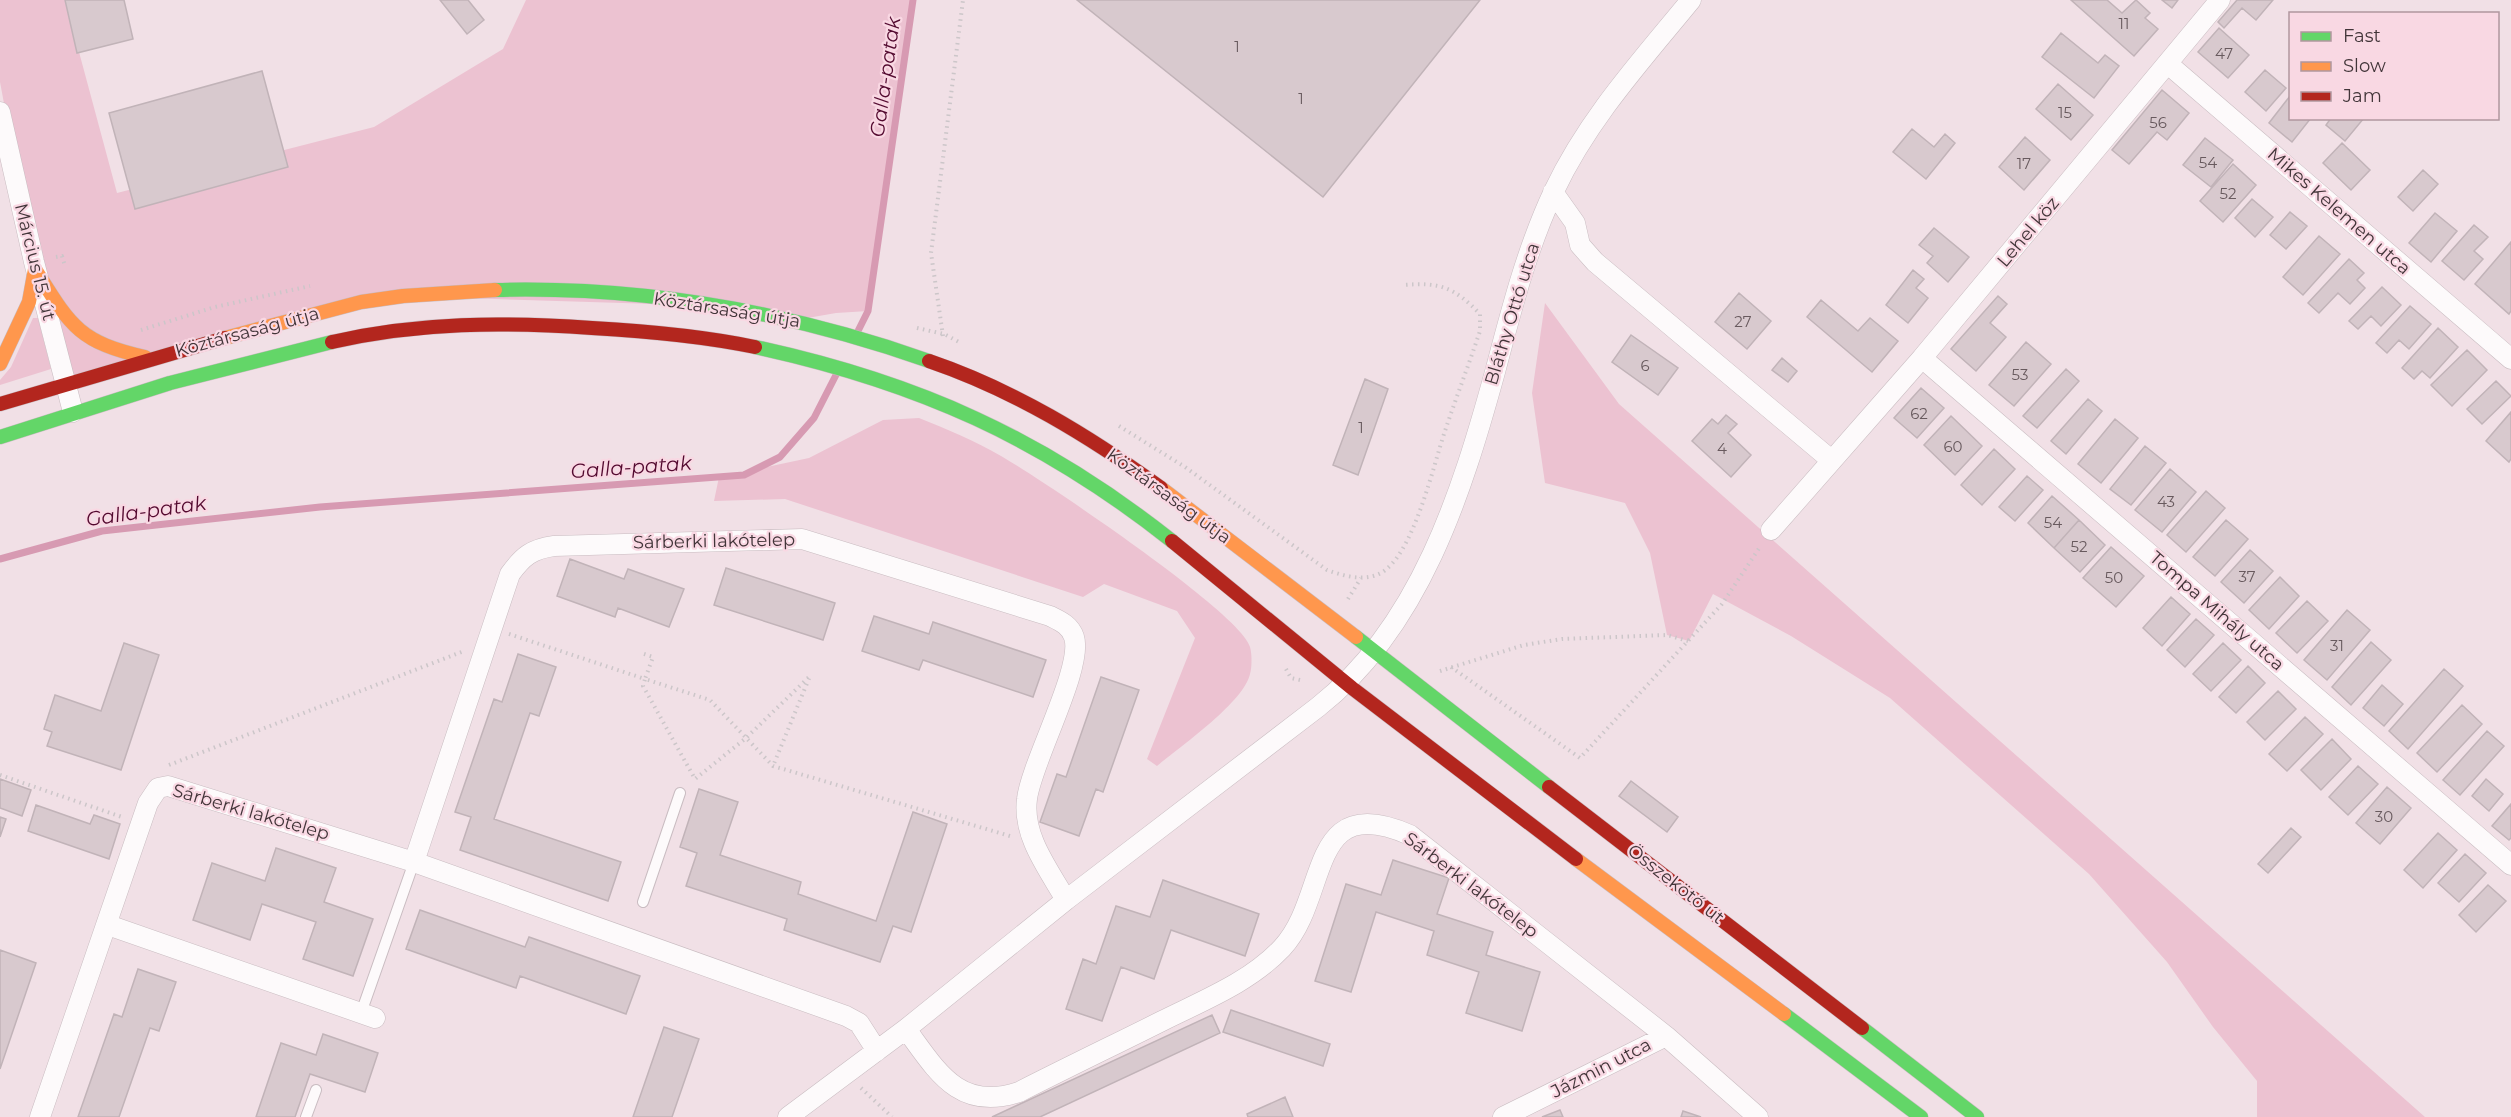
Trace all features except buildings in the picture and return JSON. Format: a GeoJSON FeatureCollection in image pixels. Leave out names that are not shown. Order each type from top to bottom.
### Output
{"type":"FeatureCollection","features":[{"type":"Feature","properties":{"kind":"street","name":"Bláthy Ottó utca"},"geometry":{"type":"LineString","coordinates":[[788,1117],[906,1029],[1066,900],[1347,684],[1375,651],[1425,571],[1452,506],[1516,296],[1553,192],[1581,139],[1614,92],[1691,0]]}},
{"type":"Feature","properties":{"kind":"street","name":"Lehel köz"},"geometry":{"type":"LineString","coordinates":[[1771,530],[1830,459],[1922,358],[2220,0]]}},
{"type":"Feature","properties":{"kind":"street","name":"Mikes Kelemen utca"},"geometry":{"type":"LineString","coordinates":[[2168,64],[2511,359]]}},
{"type":"Feature","properties":{"kind":"street","name":"Március 15. út"},"geometry":{"type":"LineString","coordinates":[[0,112],[35,269],[73,412]]}},
{"type":"Feature","properties":{"kind":"street"},"geometry":{"type":"LineString","coordinates":[[1553,192],[1575,224],[1580,245],[1595,262],[1830,459]]}},
{"type":"Feature","properties":{"kind":"street"},"geometry":{"type":"LineString","coordinates":[[35,269],[57,305],[83,334],[103,347],[149,358]]}},
{"type":"Feature","properties":{"kind":"street"},"geometry":{"type":"LineString","coordinates":[[0,364],[29,302],[35,269]]}},
{"type":"Feature","properties":{"kind":"street","name":"Köztársaság útja"},"geometry":{"type":"LineString","coordinates":[[0,404],[149,358],[322,312],[400,296],[478,291],[561,290],[664,298],[823,326],[973,377],[1055,417],[1230,539],[1375,651]]}},
{"type":"Feature","properties":{"kind":"street","name":"Köztársaság útja"},"geometry":{"type":"LineString","coordinates":[[0,437],[73,412],[208,372],[331,342],[432,325],[514,324],[608,328],[716,340],[813,360],[923,394],[991,423],[1069,468],[1180,549],[1347,684]]}},
{"type":"Feature","properties":{"kind":"street","name":"Tompa Mihály utca"},"geometry":{"type":"LineString","coordinates":[[1922,358],[2511,865]]}},
{"type":"Feature","properties":{"kind":"street","name":"Sárberki lakótelep"},"geometry":{"type":"LineString","coordinates":[[414,862],[510,574],[521,559],[535,549],[802,538],[1050,616],[1067,625],[1074,638],[1075,652],[1027,798],[1027,823],[1034,843],[1066,900]]}},
{"type":"Feature","properties":{"kind":"street","name":"Összekötő út"},"geometry":{"type":"LineString","coordinates":[[1375,651],[1977,1117]]}},
{"type":"Feature","properties":{"kind":"street","name":"Összekötő út"},"geometry":{"type":"LineString","coordinates":[[1347,684],[1921,1117]]}},
{"type":"Feature","properties":{"kind":"street","name":"Sárberki lakótelep"},"geometry":{"type":"LineString","coordinates":[[40,1117],[108,925],[148,803],[158,788],[180,788],[414,862],[846,1016],[859,1023],[877,1051]]}},
{"type":"Feature","properties":{"kind":"street","name":"Sárberki lakótelep"},"geometry":{"type":"LineString","coordinates":[[906,1029],[943,1078],[962,1092],[979,1098],[1000,1098],[1019,1092],[1229,988],[1270,960],[1295,934],[1308,905],[1323,854],[1335,836],[1350,825],[1370,822],[1388,825],[1410,835],[1666,1036],[1758,1117]]}},
{"type":"Feature","properties":{"kind":"street"},"geometry":{"type":"LineString","coordinates":[[108,925],[368,1016]]}},
{"type":"Feature","properties":{"kind":"street","name":"Jázmin utca"},"geometry":{"type":"LineString","coordinates":[[1503,1117],[1666,1036]]}},
{"type":"Feature","properties":{"kind":"lane"},"geometry":{"type":"LineString","coordinates":[[643,902],[680,793]]}},
{"type":"Feature","properties":{"kind":"lane"},"geometry":{"type":"LineString","coordinates":[[368,1016],[414,862]]}},
{"type":"Feature","properties":{"kind":"lane"},"geometry":{"type":"LineString","coordinates":[[306,1117],[316,1090]]}},
{"type":"Feature","properties":{"kind":"path"},"geometry":{"type":"LineString","coordinates":[[934,362],[944,334],[931,253],[963,0]]}},
{"type":"Feature","properties":{"kind":"path"},"geometry":{"type":"LineString","coordinates":[[1114,422],[1185,467],[1327,570],[1365,578],[1381,573],[1400,552],[1419,513],[1480,331],[1480,314],[1451,288],[1433,284],[1403,285]]}},
{"type":"Feature","properties":{"kind":"path"},"geometry":{"type":"LineString","coordinates":[[913,327],[944,334],[964,345]]}},
{"type":"Feature","properties":{"kind":"path"},"geometry":{"type":"LineString","coordinates":[[1450,667],[1580,758],[1722,604],[1771,530]]}},
{"type":"Feature","properties":{"kind":"path"},"geometry":{"type":"LineString","coordinates":[[163,767],[490,635],[710,700],[773,766],[1034,843]]}},
{"type":"Feature","properties":{"kind":"path"},"geometry":{"type":"LineString","coordinates":[[1413,680],[1524,645],[1562,639],[1667,635],[1689,641]]}},
{"type":"Feature","properties":{"kind":"path"},"geometry":{"type":"LineString","coordinates":[[644,654],[653,657],[643,686],[695,779],[746,738],[810,676],[773,766]]}},
{"type":"Feature","properties":{"kind":"path"},"geometry":{"type":"LineString","coordinates":[[0,775],[126,818]]}},
{"type":"Feature","properties":{"kind":"path"},"geometry":{"type":"LineString","coordinates":[[845,1074],[892,1117]]}},
{"type":"Feature","properties":{"kind":"shaded area"},"geometry":{"type":"Polygon","coordinates":[[[0,0],[65,0],[117,193],[374,127],[503,49],[526,0],[913,0],[868,311],[836,313],[796,320],[720,306],[400,296],[65,383],[35,269],[0,82],[0,0]]]}},
{"type":"Feature","properties":{"kind":"shaded area"},"geometry":{"type":"Polygon","coordinates":[[[1545,303],[1619,404],[2425,1117],[2257,1117],[2257,1081],[2213,1027],[2167,962],[2089,874],[1890,698],[1791,636],[1713,594],[1689,641],[1667,635],[1650,553],[1625,503],[1545,483],[1532,393],[1545,303]]]}},
{"type":"Feature","properties":{"kind":"shaded area"},"geometry":{"type":"Polygon","coordinates":[[[33,318],[38,318],[51,369],[0,385],[0,380],[11,367],[33,318]]]}},
{"type":"Feature","properties":{"kind":"shaded area"},"geometry":{"type":"Polygon","coordinates":[[[919,418],[981,445],[1023,469],[1137,547],[1213,606],[1238,630],[1250,647],[1252,660],[1250,674],[1236,698],[1210,723],[1157,766],[1147,759],[1195,638],[1177,611],[1104,584],[1083,597],[785,499],[714,501],[719,477],[809,458],[883,420],[919,418]]]}},
{"type":"Feature","properties":{"kind":"waterway","name":"Galla-patak"},"geometry":{"type":"LineString","coordinates":[[858,331],[868,311],[913,0]]}},
{"type":"Feature","properties":{"kind":"waterway","name":"Galla-patak"},"geometry":{"type":"LineString","coordinates":[[0,559],[102,531],[320,507],[744,475],[780,457],[814,418],[837,373]]}},
{"type":"Feature","properties":{"kind":"traffic: fast"},"geometry":{"type":"LineString","coordinates":[[495,290],[606,293],[715,306],[823,329],[929,361]]}},
{"type":"Feature","properties":{"kind":"traffic: fast"},"geometry":{"type":"LineString","coordinates":[[0,437],[170,383],[332,342]]}},
{"type":"Feature","properties":{"kind":"traffic: fast"},"geometry":{"type":"LineString","coordinates":[[755,347],[814,361],[870,378],[976,418],[1075,472],[1172,541]]}},
{"type":"Feature","properties":{"kind":"traffic: fast"},"geometry":{"type":"LineString","coordinates":[[1356,637],[1549,787]]}},
{"type":"Feature","properties":{"kind":"traffic: fast"},"geometry":{"type":"LineString","coordinates":[[1784,1014],[1921,1117]]}},
{"type":"Feature","properties":{"kind":"traffic: fast"},"geometry":{"type":"LineString","coordinates":[[1862,1028],[1977,1117]]}},
{"type":"Feature","properties":{"kind":"traffic: slow"},"geometry":{"type":"LineString","coordinates":[[35,269],[58,304],[78,328],[104,345],[145,357]]}},
{"type":"Feature","properties":{"kind":"traffic: slow"},"geometry":{"type":"LineString","coordinates":[[0,364],[29,302],[35,269]]}},
{"type":"Feature","properties":{"kind":"traffic: slow"},"geometry":{"type":"LineString","coordinates":[[225,338],[361,302],[403,296],[495,290]]}},
{"type":"Feature","properties":{"kind":"traffic: slow"},"geometry":{"type":"LineString","coordinates":[[1161,488],[1356,637]]}},
{"type":"Feature","properties":{"kind":"traffic: slow"},"geometry":{"type":"LineString","coordinates":[[1576,859],[1784,1014]]}},
{"type":"Feature","properties":{"kind":"traffic: jam"},"geometry":{"type":"LineString","coordinates":[[332,342],[365,335],[429,327],[526,325],[653,332],[755,347]]}},
{"type":"Feature","properties":{"kind":"traffic: jam"},"geometry":{"type":"LineString","coordinates":[[0,404],[225,338]]}},
{"type":"Feature","properties":{"kind":"traffic: jam"},"geometry":{"type":"LineString","coordinates":[[929,361],[1021,400],[1106,450],[1161,488]]}},
{"type":"Feature","properties":{"kind":"traffic: jam"},"geometry":{"type":"LineString","coordinates":[[1172,541],[1352,688],[1576,859]]}},
{"type":"Feature","properties":{"kind":"traffic: jam"},"geometry":{"type":"LineString","coordinates":[[1549,787],[1862,1028]]}}]}
